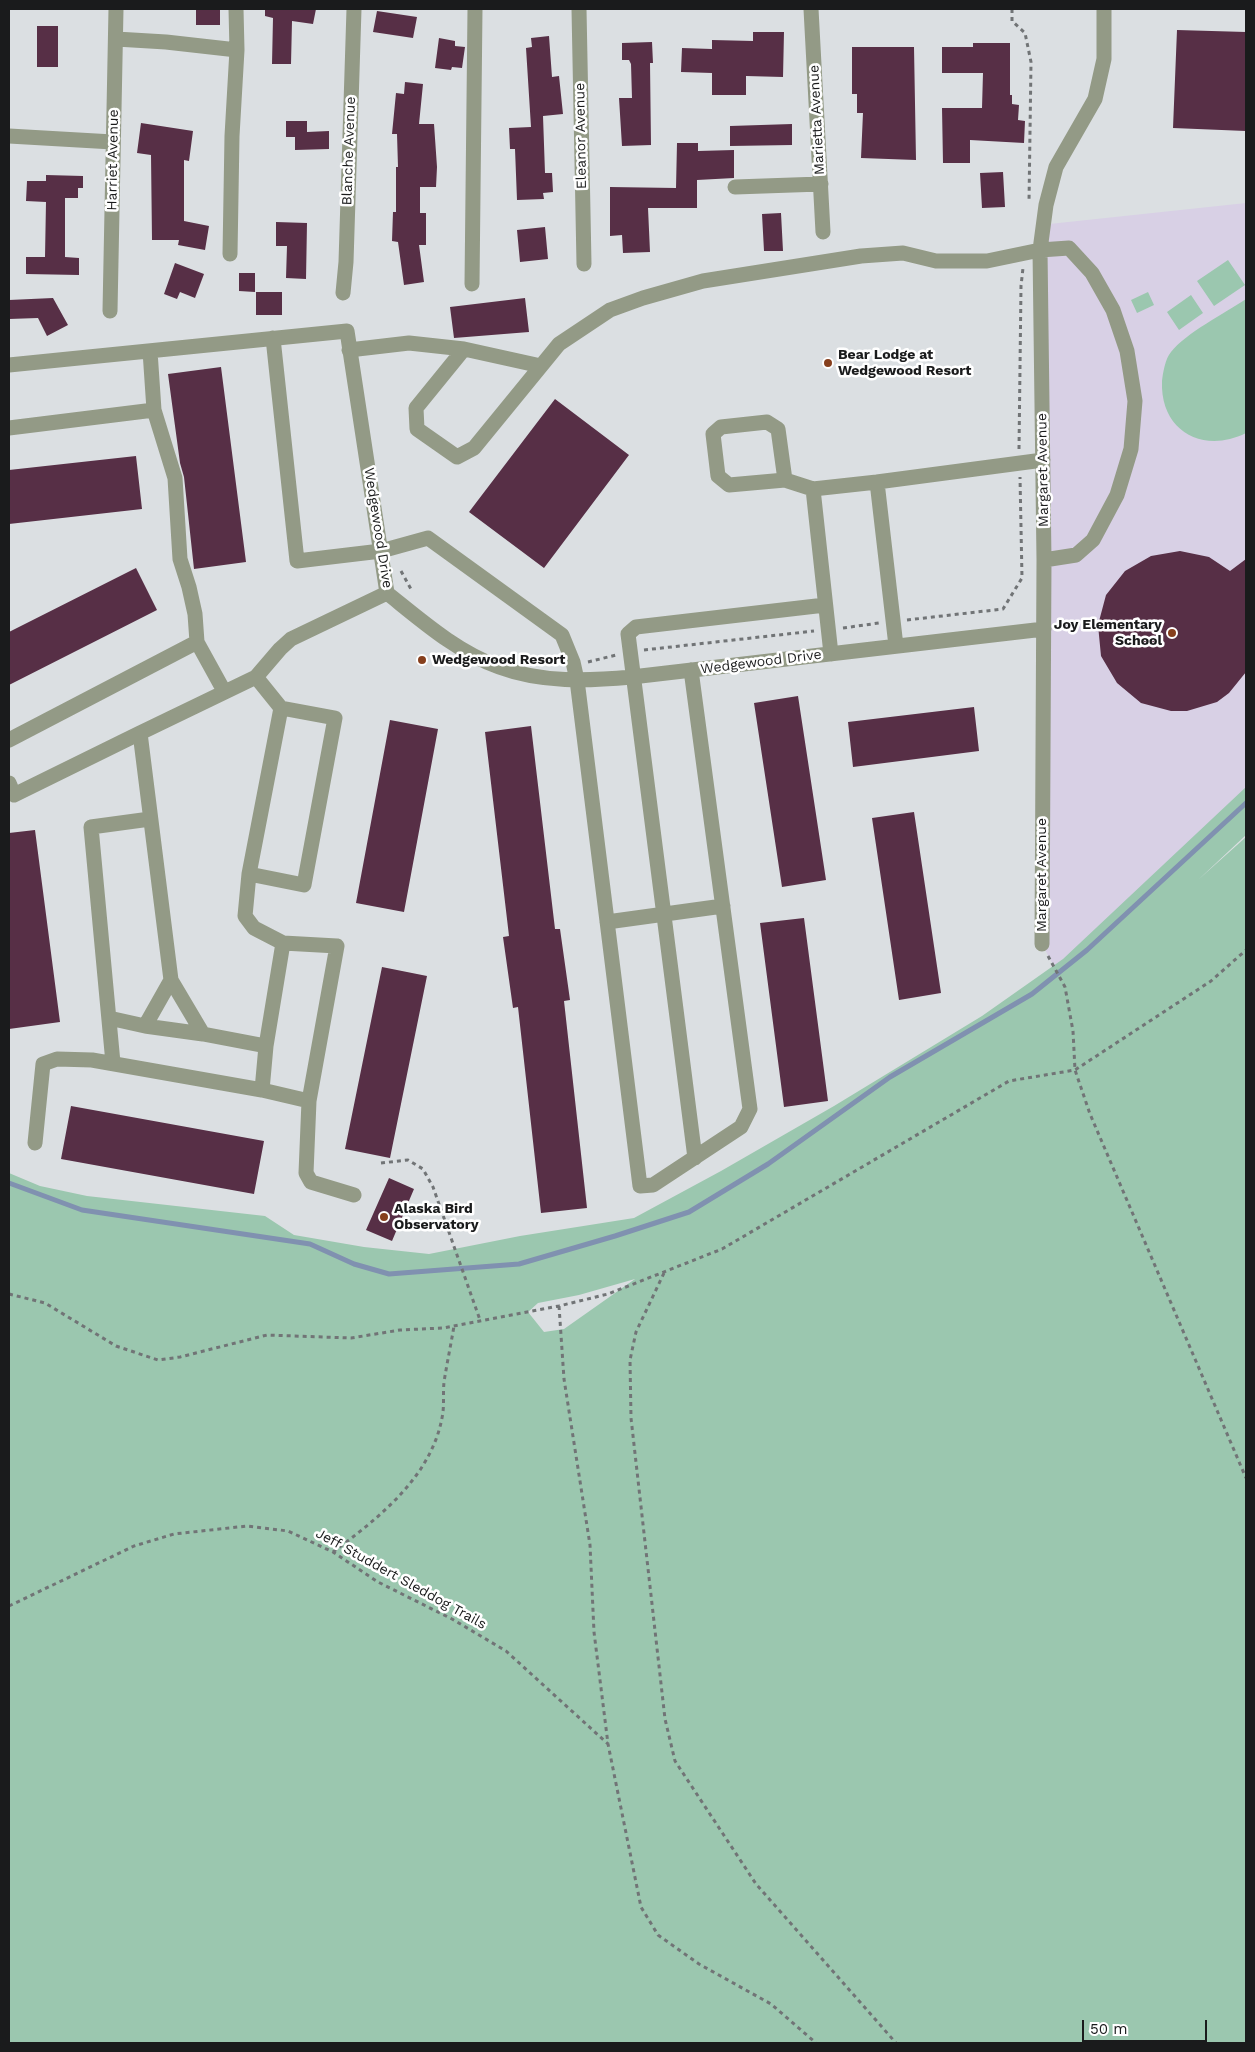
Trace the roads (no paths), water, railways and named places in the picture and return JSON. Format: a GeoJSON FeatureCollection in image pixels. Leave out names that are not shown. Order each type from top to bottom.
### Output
{"type":"FeatureCollection","features":[{"type":"Feature","properties":{"kind":"street","name":"Harriet Avenue"},"geometry":{"type":"LineString","coordinates":[[110,311],[116,9]]}},
{"type":"Feature","properties":{"kind":"street"},"geometry":{"type":"LineString","coordinates":[[230,254],[232,136],[238,50],[236,9]]}},
{"type":"Feature","properties":{"kind":"street","name":"Blanche Avenue"},"geometry":{"type":"LineString","coordinates":[[343,293],[346,262],[354,9]]}},
{"type":"Feature","properties":{"kind":"street"},"geometry":{"type":"LineString","coordinates":[[472,284],[475,9]]}},
{"type":"Feature","properties":{"kind":"street","name":"Eleanor Avenue"},"geometry":{"type":"LineString","coordinates":[[579,9],[584,264]]}},
{"type":"Feature","properties":{"kind":"street","name":"Marietta Avenue"},"geometry":{"type":"LineString","coordinates":[[811,9],[823,232]]}},
{"type":"Feature","properties":{"kind":"street","name":"Margaret Avenue"},"geometry":{"type":"LineString","coordinates":[[1042,944],[1043,460],[1033,251],[1056,167],[1095,99],[1104,58],[1104,9]]}},
{"type":"Feature","properties":{"kind":"street"},"geometry":{"type":"LineString","coordinates":[[116,39],[166,42],[238,50]]}},
{"type":"Feature","properties":{"kind":"street"},"geometry":{"type":"LineString","coordinates":[[9,136],[113,142]]}},
{"type":"Feature","properties":{"kind":"street"},"geometry":{"type":"LineString","coordinates":[[735,187],[821,184]]}},
{"type":"Feature","properties":{"kind":"street"},"geometry":{"type":"LineString","coordinates":[[464,349],[416,408],[417,429],[457,457],[474,448],[559,344],[610,310],[703,281],[861,256],[903,253],[936,261],[987,261],[1033,251],[1068,248],[1092,273],[1113,310],[1127,351],[1134,401],[1130,448],[1117,495],[1093,540],[1076,555],[1044,560]]}},
{"type":"Feature","properties":{"kind":"street","name":"Wedgewood Drive"},"geometry":{"type":"LineString","coordinates":[[9,365],[347,331],[385,549],[387,593],[451,642],[499,667],[536,677],[577,680],[632,677],[1044,629]]}},
{"type":"Feature","properties":{"kind":"street"},"geometry":{"type":"LineString","coordinates":[[273,338],[297,561],[385,549],[428,538],[562,635],[573,662],[577,680],[640,1186],[653,1185],[741,1127],[750,1109],[691,670]]}},
{"type":"Feature","properties":{"kind":"street"},"geometry":{"type":"LineString","coordinates":[[349,350],[408,343],[464,349],[541,366]]}},
{"type":"Feature","properties":{"kind":"street"},"geometry":{"type":"LineString","coordinates":[[150,351],[154,410],[175,478],[180,559],[190,587],[195,614],[197,642],[224,691]]}},
{"type":"Feature","properties":{"kind":"street"},"geometry":{"type":"LineString","coordinates":[[9,428],[154,410]]}},
{"type":"Feature","properties":{"kind":"street"},"geometry":{"type":"LineString","coordinates":[[785,480],[778,429],[767,422],[721,426],[714,434],[718,476],[729,485],[785,480],[813,489],[1043,460]]}},
{"type":"Feature","properties":{"kind":"street"},"geometry":{"type":"LineString","coordinates":[[877,482],[896,646]]}},
{"type":"Feature","properties":{"kind":"street"},"geometry":{"type":"LineString","coordinates":[[813,489],[824,605],[831,654]]}},
{"type":"Feature","properties":{"kind":"street"},"geometry":{"type":"LineString","coordinates":[[11,792],[256,677],[280,648],[291,639],[387,593]]}},
{"type":"Feature","properties":{"kind":"street"},"geometry":{"type":"LineString","coordinates":[[694,1158],[628,634],[636,627],[824,605]]}},
{"type":"Feature","properties":{"kind":"street"},"geometry":{"type":"LineString","coordinates":[[9,740],[197,642]]}},
{"type":"Feature","properties":{"kind":"street"},"geometry":{"type":"LineString","coordinates":[[249,874],[304,885],[335,718],[280,708],[256,677]]}},
{"type":"Feature","properties":{"kind":"street"},"geometry":{"type":"LineString","coordinates":[[280,708],[249,874],[245,916],[254,928],[283,943],[337,946],[309,1101],[306,1173],[311,1182],[354,1195]]}},
{"type":"Feature","properties":{"kind":"street"},"geometry":{"type":"LineString","coordinates":[[140,733],[171,980],[203,1034]]}},
{"type":"Feature","properties":{"kind":"street"},"geometry":{"type":"LineString","coordinates":[[113,1063],[91,827],[150,819]]}},
{"type":"Feature","properties":{"kind":"street"},"geometry":{"type":"LineString","coordinates":[[607,922],[723,906]]}},
{"type":"Feature","properties":{"kind":"street"},"geometry":{"type":"LineString","coordinates":[[262,1090],[266,1046],[283,943]]}},
{"type":"Feature","properties":{"kind":"street"},"geometry":{"type":"LineString","coordinates":[[145,1026],[171,980]]}},
{"type":"Feature","properties":{"kind":"street"},"geometry":{"type":"LineString","coordinates":[[109,1018],[145,1026],[203,1034],[266,1046]]}},
{"type":"Feature","properties":{"kind":"street"},"geometry":{"type":"LineString","coordinates":[[35,1143],[43,1064],[58,1059],[113,1063],[262,1090],[309,1101]]}},
{"type":"Feature","properties":{"kind":"waterway"},"geometry":{"type":"LineString","coordinates":[[9,1183],[82,1210],[310,1244],[354,1264],[389,1274],[519,1264],[615,1236],[689,1212],[768,1164],[890,1077],[1032,994],[1087,950],[1246,803]]}},
{"type":"Feature","properties":{"kind":"place","name":"Bear Lodge at Wedgewood Resort"},"geometry":{"type":"Point","coordinates":[828,363]}},
{"type":"Feature","properties":{"kind":"place","name":"Joy Elementary School"},"geometry":{"type":"Point","coordinates":[1172,633]}},
{"type":"Feature","properties":{"kind":"place","name":"Wedgewood Resort"},"geometry":{"type":"Point","coordinates":[422,660]}},
{"type":"Feature","properties":{"kind":"place","name":"Alaska Bird Observatory"},"geometry":{"type":"Point","coordinates":[384,1217]}}]}
